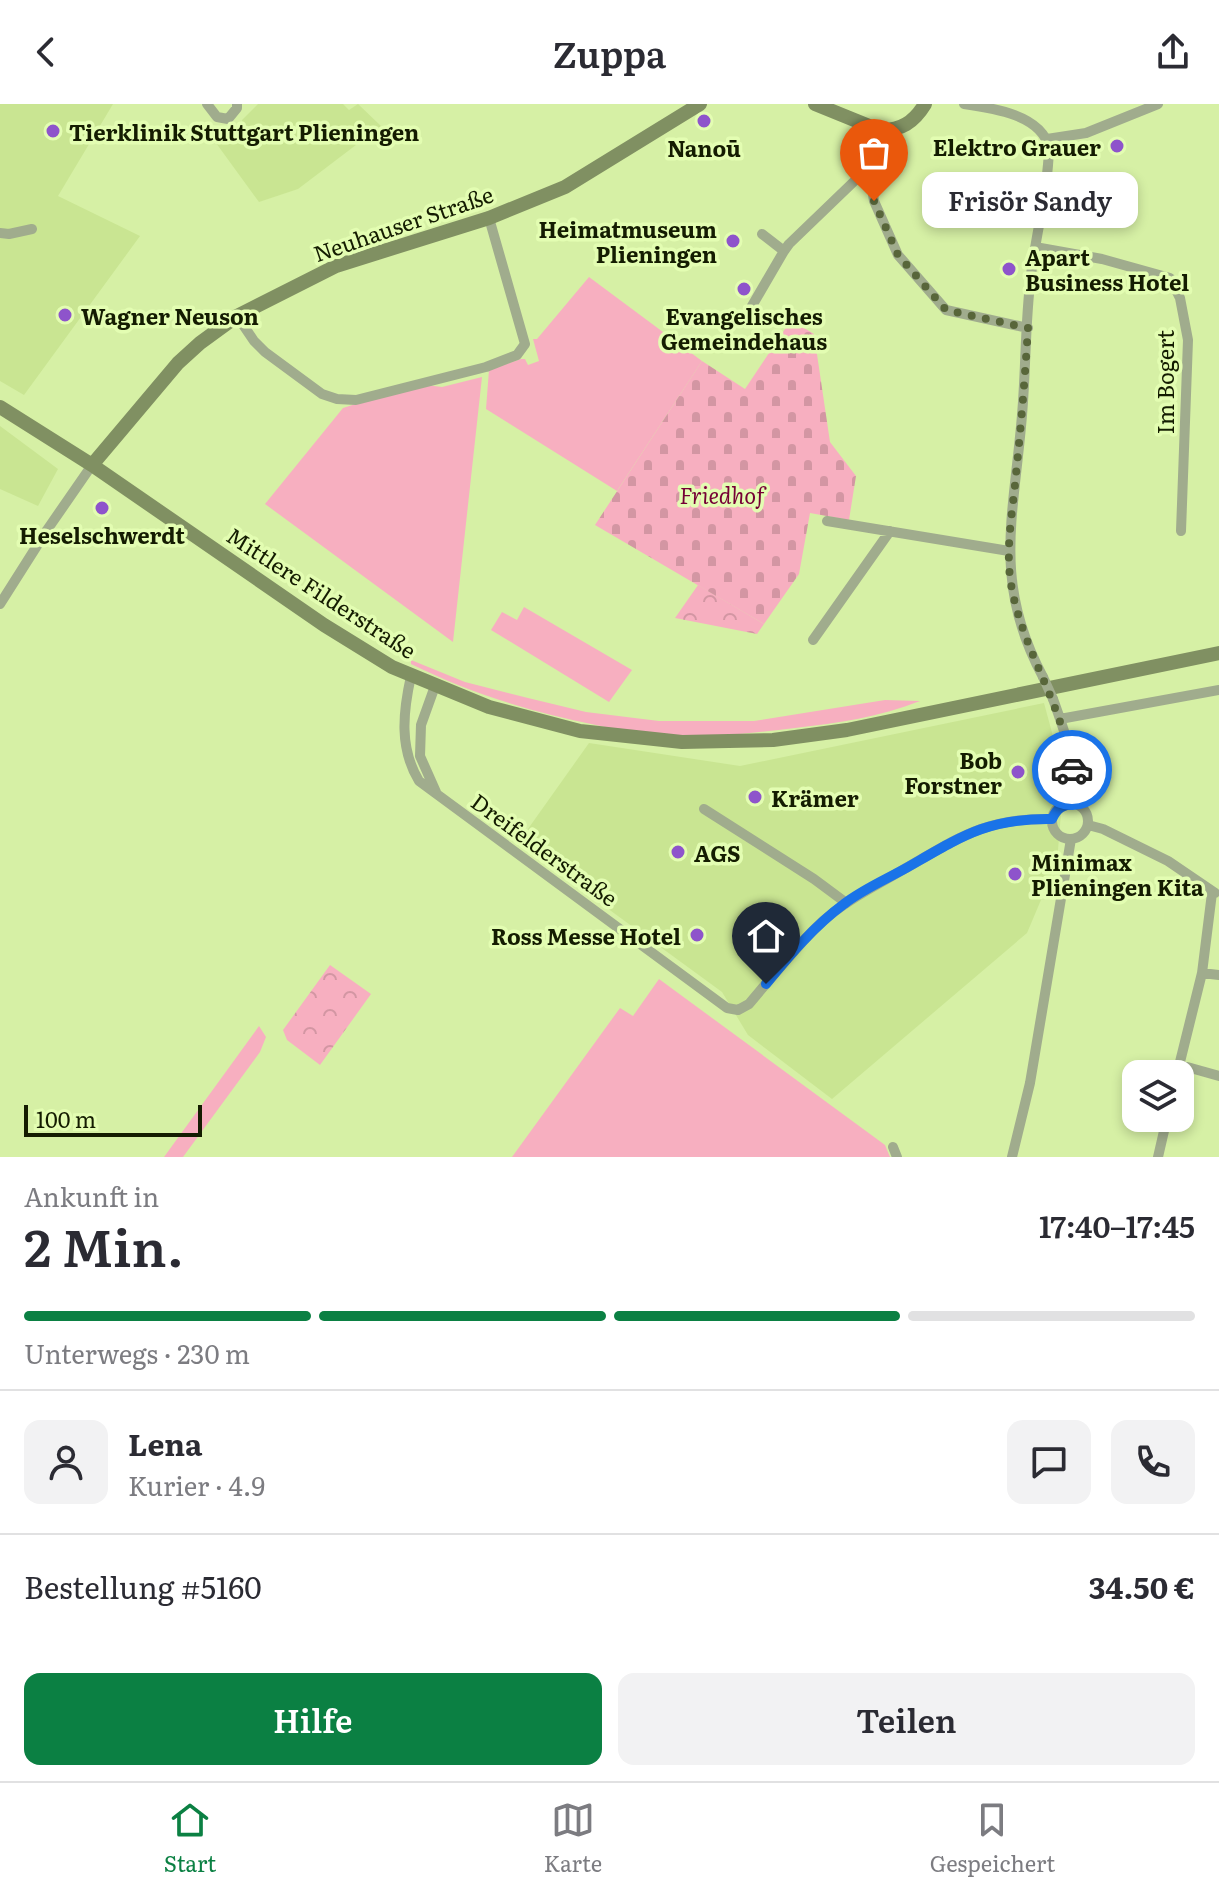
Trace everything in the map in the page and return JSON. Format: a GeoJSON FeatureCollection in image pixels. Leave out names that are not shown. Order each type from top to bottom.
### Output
{"type":"FeatureCollection","features":[{"type":"Feature","properties":{"kind":"main road","name":"Neuhauser Straße"},"geometry":{"type":"LineString","coordinates":[[92,465],[178,363],[237,316],[336,266],[489,218],[565,187],[700,104]]}},
{"type":"Feature","properties":{"kind":"main road"},"geometry":{"type":"LineString","coordinates":[[815,104],[879,130],[899,128],[912,122],[925,104]]}},
{"type":"Feature","properties":{"kind":"main road","name":"Mittlere Filderstraße"},"geometry":{"type":"LineString","coordinates":[[0,407],[92,465],[324,625],[411,676],[516,715],[580,731],[631,738],[727,743],[773,740],[847,730],[1219,653]]}},
{"type":"Feature","properties":{"kind":"street"},"geometry":{"type":"LineString","coordinates":[[207,104],[217,117],[228,119],[237,104]]}},
{"type":"Feature","properties":{"kind":"street"},"geometry":{"type":"LineString","coordinates":[[964,104],[984,106],[1012,116],[1040,129],[1047,139],[1049,164],[1035,247],[1009,551],[1015,606],[1029,650],[1053,699],[1069,750],[1074,804]]}},
{"type":"Feature","properties":{"kind":"street"},"geometry":{"type":"LineString","coordinates":[[1047,139],[1086,133],[1158,104]]}},
{"type":"Feature","properties":{"kind":"street"},"geometry":{"type":"LineString","coordinates":[[742,323],[789,244],[869,167],[899,128]]}},
{"type":"Feature","properties":{"kind":"street"},"geometry":{"type":"LineString","coordinates":[[879,130],[882,151]]}},
{"type":"Feature","properties":{"kind":"street"},"geometry":{"type":"LineString","coordinates":[[869,167],[874,201],[898,255],[946,310],[1028,328]]}},
{"type":"Feature","properties":{"kind":"street"},"geometry":{"type":"LineString","coordinates":[[237,316],[265,352],[322,394],[337,399],[356,400],[486,367],[517,355],[525,344],[489,218]]}},
{"type":"Feature","properties":{"kind":"street"},"geometry":{"type":"LineString","coordinates":[[0,233],[32,229]]}},
{"type":"Feature","properties":{"kind":"street"},"geometry":{"type":"LineString","coordinates":[[762,234],[784,251]]}},
{"type":"Feature","properties":{"kind":"street","name":"Im Bogert"},"geometry":{"type":"LineString","coordinates":[[1035,247],[1102,259],[1170,278],[1180,298],[1188,340],[1181,531]]}},
{"type":"Feature","properties":{"kind":"street","name":"Neuhauser Straße"},"geometry":{"type":"LineString","coordinates":[[0,604],[92,465]]}},
{"type":"Feature","properties":{"kind":"street"},"geometry":{"type":"LineString","coordinates":[[827,521],[1009,551]]}},
{"type":"Feature","properties":{"kind":"street"},"geometry":{"type":"LineString","coordinates":[[813,640],[890,531]]}},
{"type":"Feature","properties":{"kind":"street","name":"Dreifelderstraße"},"geometry":{"type":"LineString","coordinates":[[411,676],[404,706],[405,749],[410,767],[419,781],[727,1008],[738,1010],[749,1004],[801,943],[845,902],[952,840],[983,827],[1019,819],[1052,819]]}},
{"type":"Feature","properties":{"kind":"street","name":"Dreifelderstraße"},"geometry":{"type":"LineString","coordinates":[[435,686],[421,725],[420,756],[439,797]]}},
{"type":"Feature","properties":{"kind":"street"},"geometry":{"type":"LineString","coordinates":[[1060,719],[1219,690]]}},
{"type":"Feature","properties":{"kind":"street"},"geometry":{"type":"LineString","coordinates":[[1064,804],[1074,804],[1082,808],[1088,825],[1084,832],[1071,839],[1057,834],[1052,819],[1056,810],[1064,804]]}},
{"type":"Feature","properties":{"kind":"street"},"geometry":{"type":"LineString","coordinates":[[704,809],[845,902]]}},
{"type":"Feature","properties":{"kind":"street"},"geometry":{"type":"LineString","coordinates":[[1088,825],[1103,829],[1168,861],[1216,893],[1202,973],[1180,1060]]}},
{"type":"Feature","properties":{"kind":"street"},"geometry":{"type":"LineString","coordinates":[[1012,1157],[1033,1070],[1071,839]]}},
{"type":"Feature","properties":{"kind":"street"},"geometry":{"type":"LineString","coordinates":[[1202,973],[1219,975]]}},
{"type":"Feature","properties":{"kind":"street"},"geometry":{"type":"LineString","coordinates":[[1194,1072],[1219,1076]]}},
{"type":"Feature","properties":{"kind":"street"},"geometry":{"type":"LineString","coordinates":[[1158,1157],[1164,1132]]}},
{"type":"Feature","properties":{"kind":"shaded area"},"geometry":{"type":"Polygon","coordinates":[[[0,104],[113,104],[58,196],[140,236],[24,395],[0,381],[0,104]]]}},
{"type":"Feature","properties":{"kind":"shaded area"},"geometry":{"type":"Polygon","coordinates":[[[258,104],[343,104],[349,110],[358,104],[381,126],[298,189],[259,202],[216,143],[243,125],[242,120],[258,104]]]}},
{"type":"Feature","properties":{"kind":"shaded area"},"geometry":{"type":"Polygon","coordinates":[[[0,426],[58,469],[38,506],[0,489],[0,426]]]}},
{"type":"Feature","properties":{"kind":"shaded area"},"geometry":{"type":"Polygon","coordinates":[[[1044,703],[1064,777],[1057,862],[1027,933],[832,1099],[748,1035],[722,992],[518,843],[589,743],[740,766],[1044,703]]]}},
{"type":"Feature","properties":{"kind":"green space"},"geometry":{"type":"Polygon","coordinates":[[[589,277],[702,361],[617,491],[486,409],[489,370],[521,359],[525,359],[528,365],[539,361],[533,339],[537,339],[589,277]]]}},
{"type":"Feature","properties":{"kind":"green space","name":"Friedhof"},"geometry":{"type":"Polygon","coordinates":[[[791,320],[814,334],[830,442],[856,476],[849,520],[810,513],[799,574],[764,624],[595,525],[702,361],[745,389],[791,320]]]}},
{"type":"Feature","properties":{"kind":"green space"},"geometry":{"type":"Polygon","coordinates":[[[482,377],[453,642],[265,504],[343,408],[418,384],[442,387],[482,377]]]}},
{"type":"Feature","properties":{"kind":"green space"},"geometry":{"type":"Polygon","coordinates":[[[698,585],[764,624],[757,634],[675,618],[698,585]]]}},
{"type":"Feature","properties":{"kind":"green space"},"geometry":{"type":"Polygon","coordinates":[[[524,607],[632,670],[609,702],[491,630],[502,612],[517,620],[524,607]]]}},
{"type":"Feature","properties":{"kind":"green space"},"geometry":{"type":"Polygon","coordinates":[[[411,660],[465,682],[528,698],[586,712],[659,721],[754,721],[885,700],[920,701],[874,715],[827,724],[700,737],[663,736],[524,708],[456,684],[411,664],[411,660]]]}},
{"type":"Feature","properties":{"kind":"green space"},"geometry":{"type":"Polygon","coordinates":[[[330,965],[371,994],[320,1065],[287,1040],[283,1030],[330,965]]]}},
{"type":"Feature","properties":{"kind":"green space"},"geometry":{"type":"Polygon","coordinates":[[[659,979],[885,1145],[890,1157],[512,1157],[620,1008],[633,1016],[659,979]]]}},
{"type":"Feature","properties":{"kind":"green space"},"geometry":{"type":"Polygon","coordinates":[[[259,1026],[266,1037],[260,1052],[183,1157],[164,1157],[259,1026]]]}},
{"type":"Feature","properties":{"kind":"way so far"},"geometry":{"type":"LineString","coordinates":[[874,201],[898,255],[946,310],[1028,328],[1009,551],[1010,580],[1029,650],[1060,719],[1072,770]]}},
{"type":"Feature","properties":{"kind":"place","name":"Nanoū"},"geometry":{"type":"Point","coordinates":[704,121]}},
{"type":"Feature","properties":{"kind":"place","name":"Tierklinik Stuttgart Plieningen"},"geometry":{"type":"Point","coordinates":[53,131]}},
{"type":"Feature","properties":{"kind":"place","name":"Elektro Grauer"},"geometry":{"type":"Point","coordinates":[1117,146]}},
{"type":"Feature","properties":{"kind":"place","name":"Frisör Sandy"},"geometry":{"type":"Point","coordinates":[874,201]}},
{"type":"Feature","properties":{"kind":"place","name":"Heimatmuseum Plieningen"},"geometry":{"type":"Point","coordinates":[733,241]}},
{"type":"Feature","properties":{"kind":"place","name":"Apart Business Hotel"},"geometry":{"type":"Point","coordinates":[1009,269]}},
{"type":"Feature","properties":{"kind":"place","name":"Evangelisches Gemeindehaus"},"geometry":{"type":"Point","coordinates":[744,289]}},
{"type":"Feature","properties":{"kind":"place","name":"Wagner Neuson"},"geometry":{"type":"Point","coordinates":[65,315]}},
{"type":"Feature","properties":{"kind":"place","name":"Heselschwerdt"},"geometry":{"type":"Point","coordinates":[102,508]}},
{"type":"Feature","properties":{"kind":"place","name":"Bob Forstner"},"geometry":{"type":"Point","coordinates":[1018,772]}},
{"type":"Feature","properties":{"kind":"place","name":"Krämer"},"geometry":{"type":"Point","coordinates":[755,797]}},
{"type":"Feature","properties":{"kind":"place","name":"AGS"},"geometry":{"type":"Point","coordinates":[678,852]}},
{"type":"Feature","properties":{"kind":"place","name":"Minimax Plieningen Kita"},"geometry":{"type":"Point","coordinates":[1015,874]}},
{"type":"Feature","properties":{"kind":"place","name":"Ross Messe Hotel"},"geometry":{"type":"Point","coordinates":[697,935]}},
{"type":"Feature","properties":{"kind":"route"},"geometry":{"type":"LineString","coordinates":[[766,984],[801,943],[845,902],[952,840],[991,824],[1019,819],[1052,819],[1056,810],[1064,804],[1074,804],[1072,770]]}}]}
